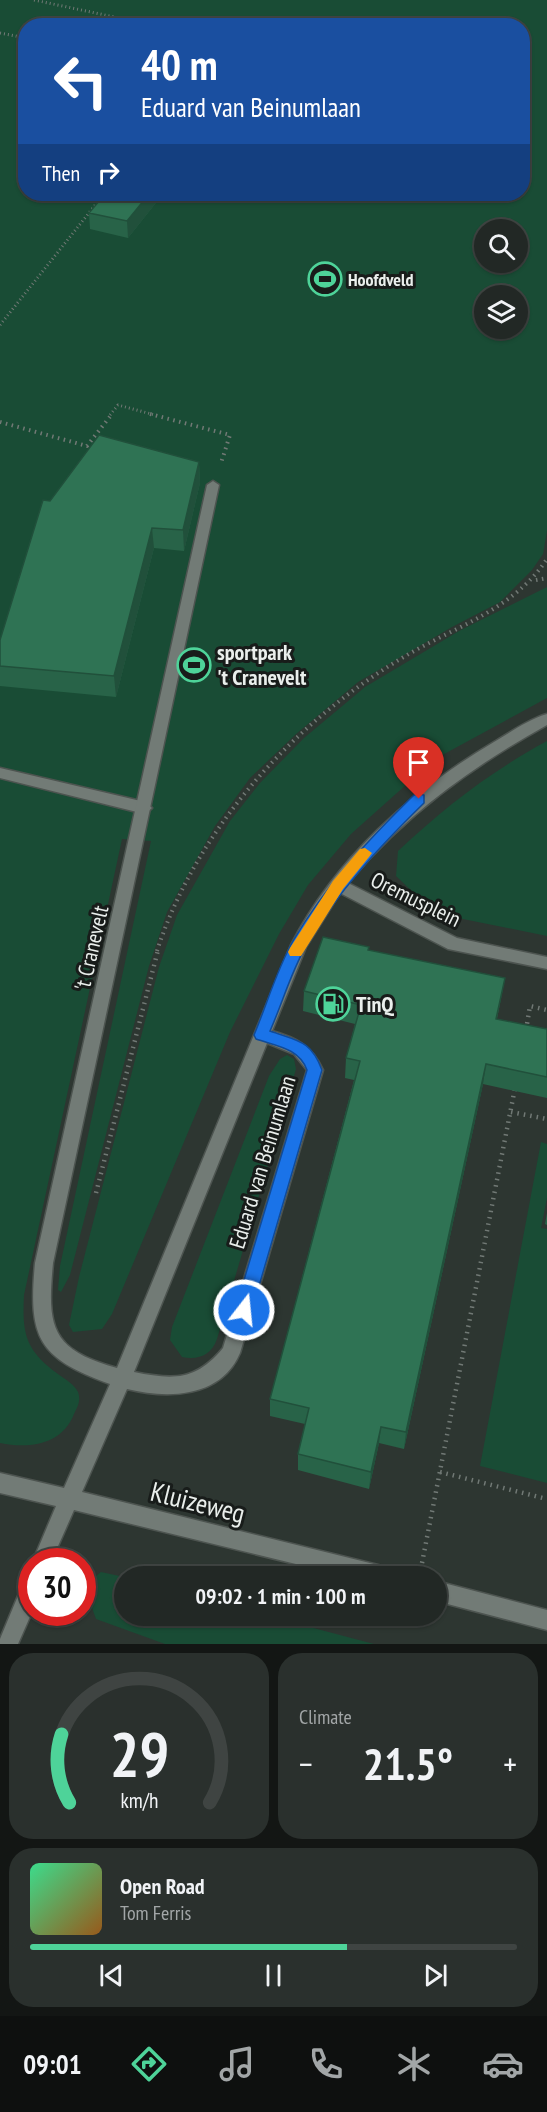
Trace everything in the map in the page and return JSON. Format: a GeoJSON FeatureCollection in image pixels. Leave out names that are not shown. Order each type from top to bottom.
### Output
{"type":"FeatureCollection","features":[{"type":"Feature","properties":{"kind":"street","name":"'t Cranevelt"},"geometry":{"type":"LineString","coordinates":[[121,1380],[61,1352],[49,1337],[43,1318],[41,1291],[44,1263],[145,808],[213,484]]}},
{"type":"Feature","properties":{"kind":"street","name":"Eduard van Beinumlaan"},"geometry":{"type":"LineString","coordinates":[[47,1548],[121,1380],[298,945],[338,885],[371,845],[419,799],[452,773],[547,718]]}},
{"type":"Feature","properties":{"kind":"street"},"geometry":{"type":"LineString","coordinates":[[0,773],[145,808]]}},
{"type":"Feature","properties":{"kind":"street","name":"Oremusplein"},"geometry":{"type":"LineString","coordinates":[[338,885],[454,944],[547,963]]}},
{"type":"Feature","properties":{"kind":"street","name":"Eduard van Beinumlaan"},"geometry":{"type":"LineString","coordinates":[[121,1380],[169,1385],[192,1384],[219,1369],[231,1353],[315,1070],[309,1055],[299,1047],[262,1035]]}},
{"type":"Feature","properties":{"kind":"street","name":"Kluizeweg"},"geometry":{"type":"LineString","coordinates":[[0,1483],[342,1566]]}},
{"type":"Feature","properties":{"kind":"street"},"geometry":{"type":"LineString","coordinates":[[447,1594],[547,1620]]}},
{"type":"Feature","properties":{"kind":"street"},"geometry":{"type":"LineString","coordinates":[[8,1644],[18,1620]]}},
{"type":"Feature","properties":{"kind":"path"},"geometry":{"type":"LineString","coordinates":[[34,0],[119,18]]}},
{"type":"Feature","properties":{"kind":"path"},"geometry":{"type":"LineString","coordinates":[[0,33],[18,36]]}},
{"type":"Feature","properties":{"kind":"path"},"geometry":{"type":"LineString","coordinates":[[0,325],[98,201]]}},
{"type":"Feature","properties":{"kind":"path"},"geometry":{"type":"LineString","coordinates":[[0,422],[87,446],[118,405],[230,435],[213,484]]}},
{"type":"Feature","properties":{"kind":"path"},"geometry":{"type":"LineString","coordinates":[[95,1195],[154,966],[171,913],[225,819],[255,780],[300,736],[361,684],[456,628],[504,605],[535,580],[547,559]]}},
{"type":"Feature","properties":{"kind":"path"},"geometry":{"type":"LineString","coordinates":[[535,580],[547,578]]}},
{"type":"Feature","properties":{"kind":"path"},"geometry":{"type":"LineString","coordinates":[[524,1041],[530,1006],[547,1010]]}},
{"type":"Feature","properties":{"kind":"path"},"geometry":{"type":"LineString","coordinates":[[422,1565],[517,1077]]}},
{"type":"Feature","properties":{"kind":"path"},"geometry":{"type":"LineString","coordinates":[[511,1112],[547,1119]]}},
{"type":"Feature","properties":{"kind":"path"},"geometry":{"type":"LineString","coordinates":[[440,1472],[547,1499]]}},
{"type":"Feature","properties":{"kind":"green space","name":"sportpark 't Cranevelt"},"geometry":{"type":"Polygon","coordinates":[[[0,0],[547,0],[547,531],[543,554],[532,570],[500,602],[358,682],[296,734],[250,778],[215,826],[167,912],[149,966],[70,1275],[61,1292],[58,1290],[60,1266],[151,841],[122,839],[24,1295],[25,1330],[32,1348],[38,1357],[75,1387],[79,1395],[79,1403],[69,1424],[53,1438],[33,1445],[0,1443],[0,0]]]}},
{"type":"Feature","properties":{"kind":"green space"},"geometry":{"type":"Polygon","coordinates":[[[547,587],[547,698],[435,759],[351,834],[308,885],[279,934],[230,1032],[112,1314],[102,1329],[73,1332],[69,1325],[79,1277],[159,967],[177,915],[230,821],[260,783],[304,738],[365,687],[459,631],[547,587]]]}},
{"type":"Feature","properties":{"kind":"green space"},"geometry":{"type":"Polygon","coordinates":[[[547,741],[547,936],[453,917],[420,899],[396,876],[398,851],[469,791],[506,765],[547,741]]]}},
{"type":"Feature","properties":{"kind":"green space"},"geometry":{"type":"Polygon","coordinates":[[[287,1055],[294,1059],[296,1069],[217,1339],[208,1353],[203,1356],[182,1357],[170,1340],[172,1327],[269,1076],[280,1059],[287,1055]]]}},
{"type":"Feature","properties":{"kind":"green space"},"geometry":{"type":"Polygon","coordinates":[[[541,1142],[547,1144],[547,1198],[541,1228],[547,1229],[547,1483],[480,1466],[541,1142]]]}},
{"type":"Feature","properties":{"kind":"green space"},"geometry":{"type":"Polygon","coordinates":[[[101,1572],[114,1575],[114,1626],[96,1619],[96,1576],[101,1572]]]}},
{"type":"Feature","properties":{"kind":"green space"},"geometry":{"type":"Polygon","coordinates":[[[115,1626],[306,1626],[374,1644],[165,1644],[115,1626]]]}},
{"type":"Feature","properties":{"kind":"building"},"geometry":{"type":"Polygon","coordinates":[[[99,201],[143,201],[127,221],[89,213],[99,201]]]}},
{"type":"Feature","properties":{"kind":"building"},"geometry":{"type":"Polygon","coordinates":[[[99,435],[199,462],[183,530],[152,528],[114,676],[0,666],[0,640],[43,500],[50,501],[99,435]]]}},
{"type":"Feature","properties":{"kind":"building"},"geometry":{"type":"Polygon","coordinates":[[[323,937],[369,947],[368,950],[505,978],[496,1019],[547,1029],[547,1077],[486,1064],[406,1432],[381,1427],[371,1472],[298,1454],[309,1408],[270,1399],[360,1061],[346,1058],[361,1005],[304,991],[323,937]]]}},
{"type":"Feature","properties":{"kind":"slow traffic"},"geometry":{"type":"LineString","coordinates":[[296,952],[298,945],[338,885],[365,853]]}},
{"type":"Feature","properties":{"kind":"place","name":"Hoofdveld"},"geometry":{"type":"Point","coordinates":[325,279]}},
{"type":"Feature","properties":{"kind":"place","name":"sportpark 't Cranevelt"},"geometry":{"type":"Point","coordinates":[194,665]}},
{"type":"Feature","properties":{"kind":"place","name":"TinQ"},"geometry":{"type":"Point","coordinates":[333,1004]}},
{"type":"Feature","properties":{"kind":"route"},"geometry":{"type":"LineString","coordinates":[[244,1310],[315,1070],[309,1055],[299,1047],[262,1035],[298,945],[338,885],[371,845],[419,799]]}}]}
